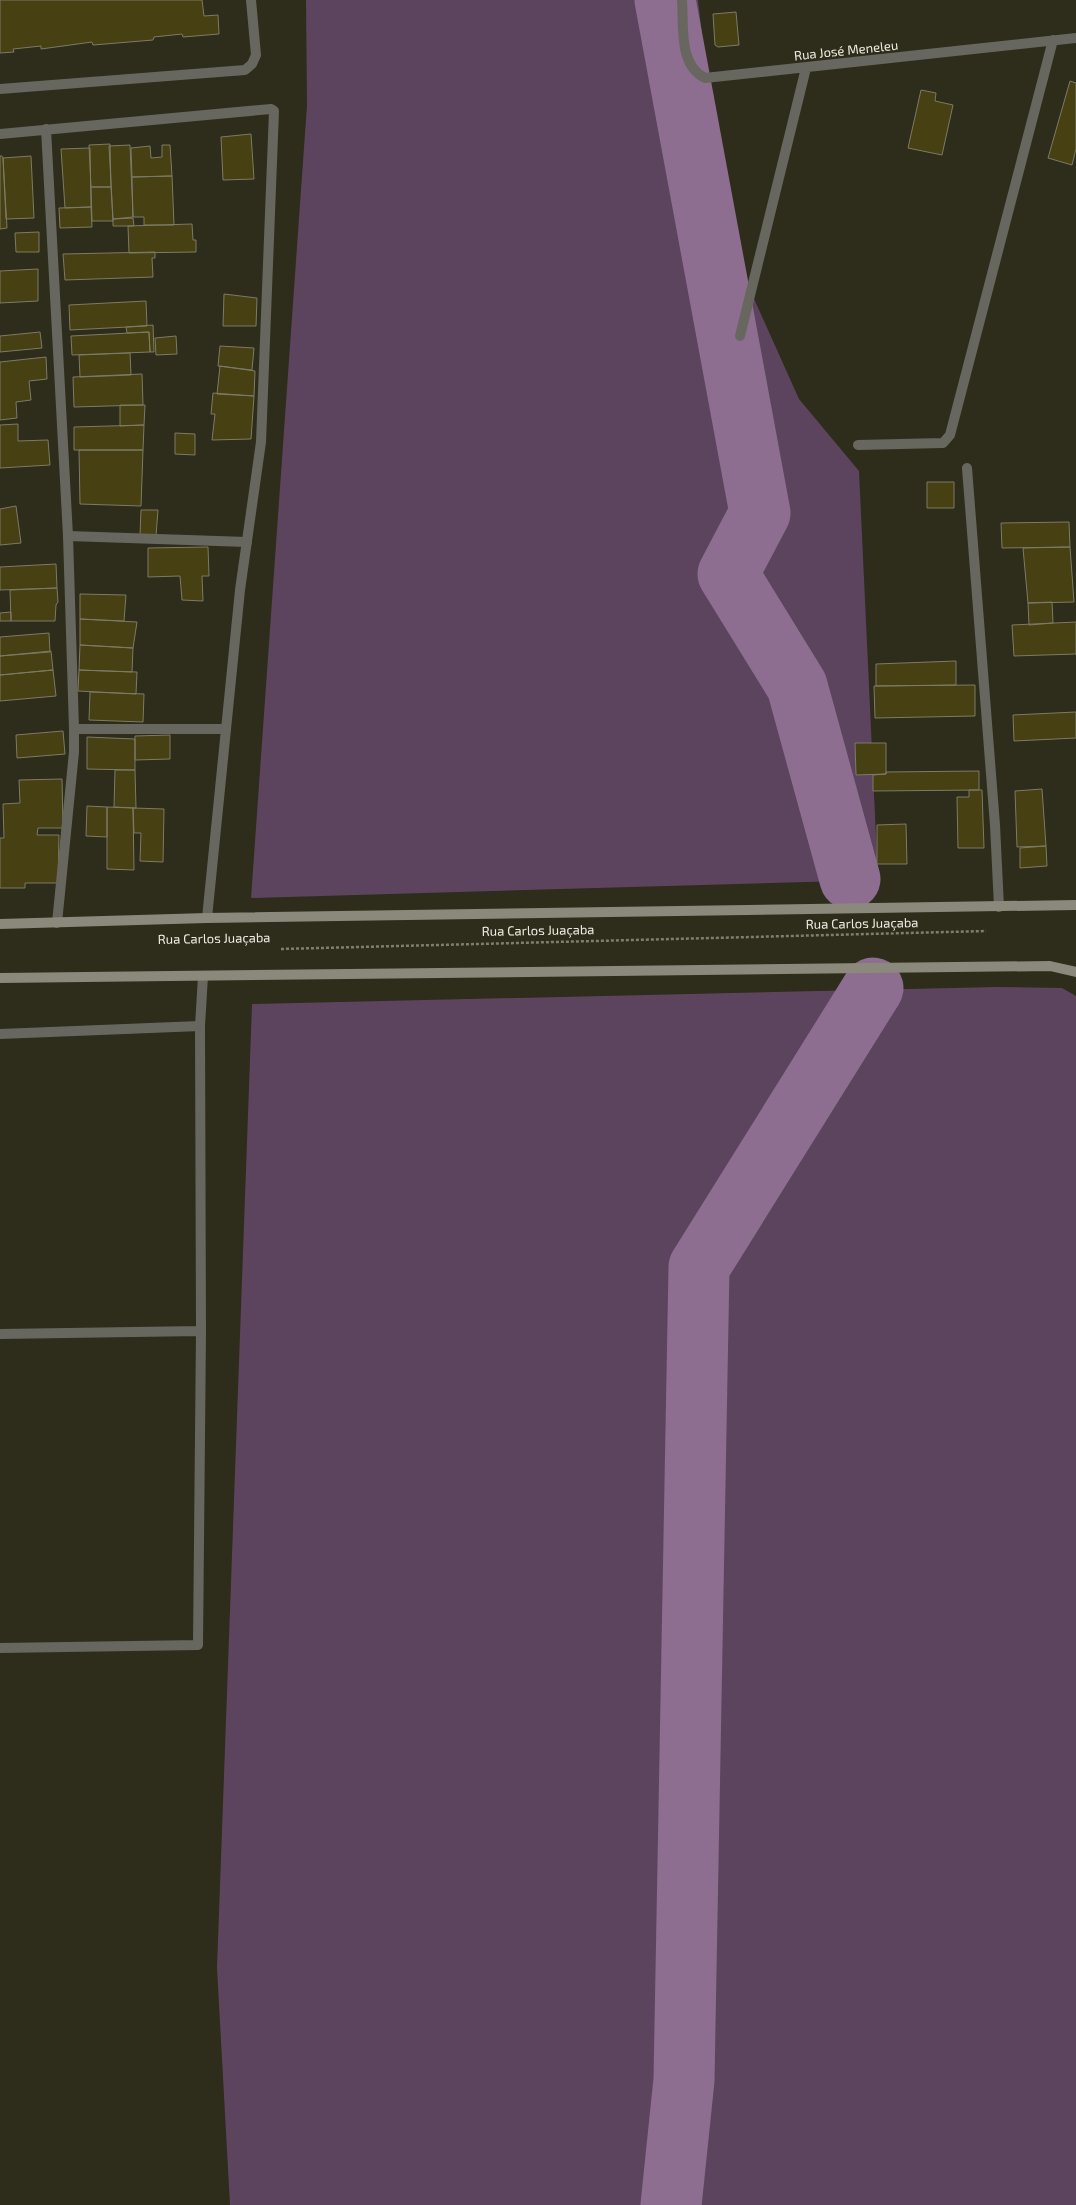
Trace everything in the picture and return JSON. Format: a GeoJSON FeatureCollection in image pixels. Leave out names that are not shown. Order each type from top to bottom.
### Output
{"type":"FeatureCollection","features":[{"type":"Feature","properties":{"kind":"street"},"geometry":{"type":"LineString","coordinates":[[0,89],[245,70],[252,64],[256,55],[251,0]]}},
{"type":"Feature","properties":{"kind":"street","name":"Rua José Meneleu"},"geometry":{"type":"LineString","coordinates":[[682,0],[688,61],[696,74],[705,78],[1076,38]]}},
{"type":"Feature","properties":{"kind":"street"},"geometry":{"type":"LineString","coordinates":[[858,445],[939,443],[947,440],[950,435],[1052,40]]}},
{"type":"Feature","properties":{"kind":"street"},"geometry":{"type":"LineString","coordinates":[[740,336],[806,68]]}},
{"type":"Feature","properties":{"kind":"street"},"geometry":{"type":"LineString","coordinates":[[0,134],[271,109],[274,111],[262,442],[240,590],[207,918]]}},
{"type":"Feature","properties":{"kind":"street"},"geometry":{"type":"LineString","coordinates":[[46,129],[68,536],[74,729],[74,752],[57,923]]}},
{"type":"Feature","properties":{"kind":"street"},"geometry":{"type":"LineString","coordinates":[[967,468],[995,825],[998,907]]}},
{"type":"Feature","properties":{"kind":"street"},"geometry":{"type":"LineString","coordinates":[[68,536],[247,542]]}},
{"type":"Feature","properties":{"kind":"street"},"geometry":{"type":"LineString","coordinates":[[74,729],[226,729]]}},
{"type":"Feature","properties":{"kind":"street","name":"Rua Carlos Juaçaba"},"geometry":{"type":"LineString","coordinates":[[0,924],[207,918],[1076,905]]}},
{"type":"Feature","properties":{"kind":"street"},"geometry":{"type":"LineString","coordinates":[[0,978],[1050,966],[1076,972]]}},
{"type":"Feature","properties":{"kind":"street"},"geometry":{"type":"LineString","coordinates":[[0,1648],[198,1645],[201,1331],[200,1026],[203,976]]}},
{"type":"Feature","properties":{"kind":"street"},"geometry":{"type":"LineString","coordinates":[[0,1034],[200,1026]]}},
{"type":"Feature","properties":{"kind":"street"},"geometry":{"type":"LineString","coordinates":[[0,1334],[201,1331]]}},
{"type":"Feature","properties":{"kind":"path","name":"Rua Carlos Juaçaba"},"geometry":{"type":"LineString","coordinates":[[279,950],[974,933],[988,931]]}},
{"type":"Feature","properties":{"kind":"shaded area"},"geometry":{"type":"Polygon","coordinates":[[[306,0],[698,0],[725,234],[799,399],[859,471],[878,880],[251,898],[307,105],[306,0]]]}},
{"type":"Feature","properties":{"kind":"shaded area"},"geometry":{"type":"Polygon","coordinates":[[[997,987],[1062,988],[1076,996],[1076,2205],[230,2205],[217,1968],[252,1004],[997,987]]]}},
{"type":"Feature","properties":{"kind":"building"},"geometry":{"type":"Polygon","coordinates":[[[0,0],[202,0],[204,16],[218,15],[219,34],[183,37],[182,34],[154,37],[153,40],[93,45],[92,42],[41,49],[41,46],[13,49],[14,52],[0,53],[0,0]]]}},
{"type":"Feature","properties":{"kind":"building"},"geometry":{"type":"Polygon","coordinates":[[[736,12],[739,45],[718,47],[715,45],[713,14],[736,12]]]}},
{"type":"Feature","properties":{"kind":"building"},"geometry":{"type":"Polygon","coordinates":[[[1070,81],[1076,83],[1076,149],[1072,165],[1048,158],[1070,81]]]}},
{"type":"Feature","properties":{"kind":"building"},"geometry":{"type":"Polygon","coordinates":[[[921,90],[936,93],[935,101],[953,105],[942,155],[908,148],[921,90]]]}},
{"type":"Feature","properties":{"kind":"building"},"geometry":{"type":"Polygon","coordinates":[[[251,134],[254,179],[223,180],[221,137],[251,134]]]}},
{"type":"Feature","properties":{"kind":"building"},"geometry":{"type":"Polygon","coordinates":[[[110,144],[111,187],[91,187],[89,145],[110,144]]]}},
{"type":"Feature","properties":{"kind":"building"},"geometry":{"type":"Polygon","coordinates":[[[130,145],[133,217],[113,219],[109,146],[130,145]]]}},
{"type":"Feature","properties":{"kind":"building"},"geometry":{"type":"Polygon","coordinates":[[[162,145],[170,145],[172,176],[132,177],[131,148],[150,146],[151,158],[162,157],[162,145]]]}},
{"type":"Feature","properties":{"kind":"building"},"geometry":{"type":"Polygon","coordinates":[[[90,148],[91,207],[65,208],[61,149],[90,148]]]}},
{"type":"Feature","properties":{"kind":"building"},"geometry":{"type":"Polygon","coordinates":[[[0,156],[3,158],[7,228],[0,229],[0,156]]]}},
{"type":"Feature","properties":{"kind":"building"},"geometry":{"type":"Polygon","coordinates":[[[31,156],[34,218],[6,219],[3,158],[31,156]]]}},
{"type":"Feature","properties":{"kind":"building"},"geometry":{"type":"Polygon","coordinates":[[[172,176],[174,225],[144,225],[144,217],[133,217],[132,177],[172,176]]]}},
{"type":"Feature","properties":{"kind":"building"},"geometry":{"type":"Polygon","coordinates":[[[91,187],[111,187],[113,221],[92,221],[91,187]]]}},
{"type":"Feature","properties":{"kind":"building"},"geometry":{"type":"Polygon","coordinates":[[[91,207],[92,227],[60,228],[59,208],[91,207]]]}},
{"type":"Feature","properties":{"kind":"building"},"geometry":{"type":"Polygon","coordinates":[[[133,218],[134,226],[113,226],[113,219],[133,218]]]}},
{"type":"Feature","properties":{"kind":"building"},"geometry":{"type":"Polygon","coordinates":[[[192,224],[193,240],[196,240],[196,252],[129,253],[128,226],[192,224]]]}},
{"type":"Feature","properties":{"kind":"building"},"geometry":{"type":"Polygon","coordinates":[[[39,232],[39,252],[16,252],[15,233],[39,232]]]}},
{"type":"Feature","properties":{"kind":"building"},"geometry":{"type":"Polygon","coordinates":[[[155,252],[155,258],[152,258],[153,277],[65,280],[63,254],[155,252]]]}},
{"type":"Feature","properties":{"kind":"building"},"geometry":{"type":"Polygon","coordinates":[[[38,269],[38,301],[0,303],[0,271],[38,269]]]}},
{"type":"Feature","properties":{"kind":"building"},"geometry":{"type":"Polygon","coordinates":[[[224,294],[257,298],[256,326],[223,326],[224,294]]]}},
{"type":"Feature","properties":{"kind":"building"},"geometry":{"type":"Polygon","coordinates":[[[146,301],[147,326],[70,330],[69,305],[146,301]]]}},
{"type":"Feature","properties":{"kind":"building"},"geometry":{"type":"Polygon","coordinates":[[[153,325],[154,352],[150,352],[149,332],[127,333],[126,327],[153,325]]]}},
{"type":"Feature","properties":{"kind":"building"},"geometry":{"type":"Polygon","coordinates":[[[40,332],[42,348],[0,352],[0,336],[40,332]]]}},
{"type":"Feature","properties":{"kind":"building"},"geometry":{"type":"Polygon","coordinates":[[[149,332],[150,352],[72,355],[71,336],[149,332]]]}},
{"type":"Feature","properties":{"kind":"building"},"geometry":{"type":"Polygon","coordinates":[[[176,336],[177,354],[156,355],[155,338],[176,336]]]}},
{"type":"Feature","properties":{"kind":"building"},"geometry":{"type":"Polygon","coordinates":[[[220,346],[254,348],[252,370],[218,366],[220,346]]]}},
{"type":"Feature","properties":{"kind":"building"},"geometry":{"type":"Polygon","coordinates":[[[130,353],[131,375],[80,377],[79,355],[130,353]]]}},
{"type":"Feature","properties":{"kind":"building"},"geometry":{"type":"Polygon","coordinates":[[[46,357],[47,379],[29,381],[31,400],[16,402],[17,418],[0,420],[0,362],[46,357]]]}},
{"type":"Feature","properties":{"kind":"building"},"geometry":{"type":"Polygon","coordinates":[[[220,366],[255,371],[254,396],[217,394],[220,366]]]}},
{"type":"Feature","properties":{"kind":"building"},"geometry":{"type":"Polygon","coordinates":[[[142,374],[143,405],[74,407],[73,377],[142,374]]]}},
{"type":"Feature","properties":{"kind":"building"},"geometry":{"type":"Polygon","coordinates":[[[213,393],[254,396],[251,439],[212,440],[215,414],[211,414],[213,393]]]}},
{"type":"Feature","properties":{"kind":"building"},"geometry":{"type":"Polygon","coordinates":[[[120,405],[145,405],[144,425],[120,426],[120,405]]]}},
{"type":"Feature","properties":{"kind":"building"},"geometry":{"type":"Polygon","coordinates":[[[18,424],[18,441],[48,440],[50,465],[0,468],[0,425],[18,424]]]}},
{"type":"Feature","properties":{"kind":"building"},"geometry":{"type":"Polygon","coordinates":[[[144,425],[143,450],[74,450],[74,427],[144,425]]]}},
{"type":"Feature","properties":{"kind":"building"},"geometry":{"type":"Polygon","coordinates":[[[175,433],[195,434],[195,455],[175,454],[175,433]]]}},
{"type":"Feature","properties":{"kind":"building"},"geometry":{"type":"Polygon","coordinates":[[[79,450],[143,450],[141,506],[80,504],[79,450]]]}},
{"type":"Feature","properties":{"kind":"building"},"geometry":{"type":"Polygon","coordinates":[[[927,482],[954,482],[954,508],[927,508],[927,482]]]}},
{"type":"Feature","properties":{"kind":"building"},"geometry":{"type":"Polygon","coordinates":[[[16,506],[21,543],[0,545],[0,509],[16,506]]]}},
{"type":"Feature","properties":{"kind":"building"},"geometry":{"type":"Polygon","coordinates":[[[141,510],[158,510],[156,536],[140,535],[141,510]]]}},
{"type":"Feature","properties":{"kind":"building"},"geometry":{"type":"Polygon","coordinates":[[[1069,522],[1070,547],[1002,548],[1001,523],[1069,522]]]}},
{"type":"Feature","properties":{"kind":"building"},"geometry":{"type":"Polygon","coordinates":[[[208,547],[209,576],[202,576],[203,601],[182,600],[180,576],[148,577],[148,548],[208,547]]]}},
{"type":"Feature","properties":{"kind":"building"},"geometry":{"type":"Polygon","coordinates":[[[1070,547],[1074,602],[1028,603],[1023,548],[1070,547]]]}},
{"type":"Feature","properties":{"kind":"building"},"geometry":{"type":"Polygon","coordinates":[[[56,564],[57,588],[0,590],[0,567],[56,564]]]}},
{"type":"Feature","properties":{"kind":"building"},"geometry":{"type":"Polygon","coordinates":[[[57,588],[58,602],[56,605],[55,621],[11,621],[10,590],[57,588]]]}},
{"type":"Feature","properties":{"kind":"building"},"geometry":{"type":"Polygon","coordinates":[[[80,594],[126,595],[124,621],[80,619],[80,594]]]}},
{"type":"Feature","properties":{"kind":"building"},"geometry":{"type":"Polygon","coordinates":[[[1052,602],[1053,623],[1029,625],[1028,603],[1052,602]]]}},
{"type":"Feature","properties":{"kind":"building"},"geometry":{"type":"Polygon","coordinates":[[[11,612],[11,621],[0,621],[0,613],[11,612]]]}},
{"type":"Feature","properties":{"kind":"building"},"geometry":{"type":"Polygon","coordinates":[[[80,619],[137,622],[133,648],[80,645],[80,619]]]}},
{"type":"Feature","properties":{"kind":"building"},"geometry":{"type":"Polygon","coordinates":[[[1076,622],[1076,654],[1014,656],[1012,625],[1076,622]]]}},
{"type":"Feature","properties":{"kind":"building"},"geometry":{"type":"Polygon","coordinates":[[[49,633],[50,652],[0,656],[0,637],[49,633]]]}},
{"type":"Feature","properties":{"kind":"building"},"geometry":{"type":"Polygon","coordinates":[[[80,645],[133,648],[132,672],[79,670],[80,645]]]}},
{"type":"Feature","properties":{"kind":"building"},"geometry":{"type":"Polygon","coordinates":[[[51,651],[53,670],[0,675],[0,656],[51,651]]]}},
{"type":"Feature","properties":{"kind":"building"},"geometry":{"type":"Polygon","coordinates":[[[956,661],[956,685],[876,686],[876,664],[956,661]]]}},
{"type":"Feature","properties":{"kind":"building"},"geometry":{"type":"Polygon","coordinates":[[[53,670],[56,696],[0,701],[0,675],[53,670]]]}},
{"type":"Feature","properties":{"kind":"building"},"geometry":{"type":"Polygon","coordinates":[[[79,670],[137,672],[136,694],[78,691],[79,670]]]}},
{"type":"Feature","properties":{"kind":"building"},"geometry":{"type":"Polygon","coordinates":[[[975,685],[975,716],[875,718],[874,686],[975,685]]]}},
{"type":"Feature","properties":{"kind":"building"},"geometry":{"type":"Polygon","coordinates":[[[90,692],[144,694],[143,722],[89,720],[90,692]]]}},
{"type":"Feature","properties":{"kind":"building"},"geometry":{"type":"Polygon","coordinates":[[[1076,712],[1076,738],[1014,741],[1013,715],[1076,712]]]}},
{"type":"Feature","properties":{"kind":"building"},"geometry":{"type":"Polygon","coordinates":[[[63,731],[65,754],[17,758],[16,735],[63,731]]]}},
{"type":"Feature","properties":{"kind":"building"},"geometry":{"type":"Polygon","coordinates":[[[170,735],[170,759],[135,760],[135,736],[170,735]]]}},
{"type":"Feature","properties":{"kind":"building"},"geometry":{"type":"Polygon","coordinates":[[[87,737],[135,739],[135,770],[87,769],[87,737]]]}},
{"type":"Feature","properties":{"kind":"building"},"geometry":{"type":"Polygon","coordinates":[[[855,743],[886,743],[886,774],[856,775],[855,743]]]}},
{"type":"Feature","properties":{"kind":"building"},"geometry":{"type":"Polygon","coordinates":[[[115,770],[135,770],[136,808],[114,807],[115,770]]]}},
{"type":"Feature","properties":{"kind":"building"},"geometry":{"type":"Polygon","coordinates":[[[979,771],[979,790],[873,791],[873,775],[886,774],[886,772],[979,771]]]}},
{"type":"Feature","properties":{"kind":"building"},"geometry":{"type":"Polygon","coordinates":[[[62,779],[63,828],[38,828],[37,835],[59,835],[58,883],[25,883],[25,888],[0,888],[0,838],[4,838],[3,804],[20,803],[19,780],[62,779]]]}},
{"type":"Feature","properties":{"kind":"building"},"geometry":{"type":"Polygon","coordinates":[[[1042,789],[1046,846],[1017,847],[1015,791],[1042,789]]]}},
{"type":"Feature","properties":{"kind":"building"},"geometry":{"type":"Polygon","coordinates":[[[969,790],[982,790],[984,848],[958,848],[957,797],[969,797],[969,790]]]}},
{"type":"Feature","properties":{"kind":"building"},"geometry":{"type":"Polygon","coordinates":[[[87,806],[107,807],[107,837],[86,836],[87,806]]]}},
{"type":"Feature","properties":{"kind":"building"},"geometry":{"type":"Polygon","coordinates":[[[107,807],[133,808],[134,870],[107,869],[107,807]]]}},
{"type":"Feature","properties":{"kind":"building"},"geometry":{"type":"Polygon","coordinates":[[[133,808],[164,809],[163,862],[140,861],[141,833],[134,833],[133,808]]]}},
{"type":"Feature","properties":{"kind":"building"},"geometry":{"type":"Polygon","coordinates":[[[906,824],[907,864],[877,864],[877,825],[906,824]]]}},
{"type":"Feature","properties":{"kind":"building"},"geometry":{"type":"Polygon","coordinates":[[[1046,846],[1047,866],[1020,868],[1020,848],[1046,846]]]}},
{"type":"Feature","properties":{"kind":"waterway"},"geometry":{"type":"LineString","coordinates":[[665,0],[760,513],[728,574],[797,686],[850,879]]}},
{"type":"Feature","properties":{"kind":"waterway"},"geometry":{"type":"LineString","coordinates":[[671,2205],[684,2080],[699,1267],[873,988]]}}]}
